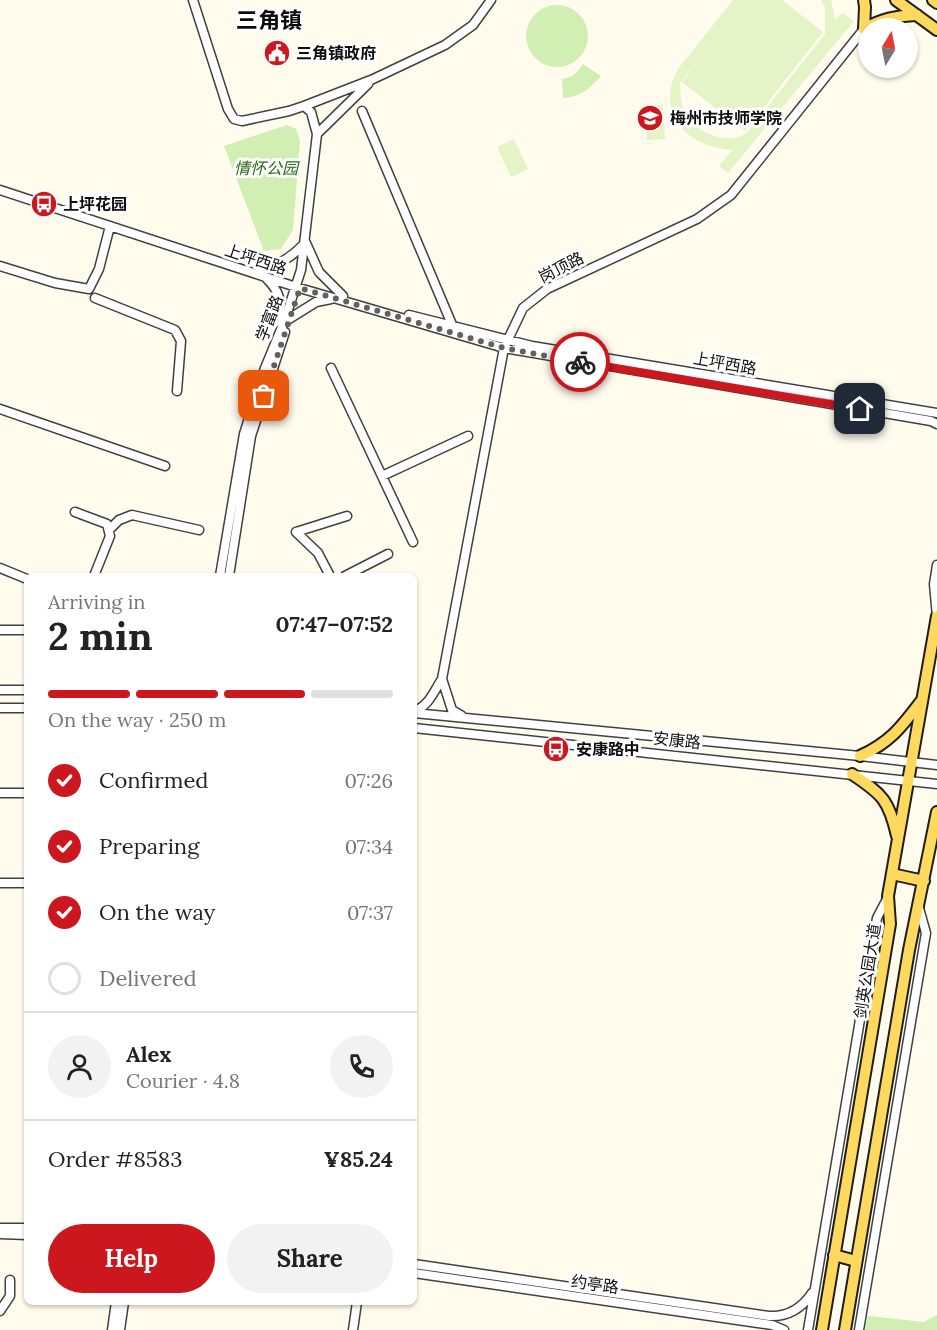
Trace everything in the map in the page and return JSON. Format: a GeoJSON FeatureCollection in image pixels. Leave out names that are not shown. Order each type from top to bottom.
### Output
{"type":"FeatureCollection","features":[{"type":"Feature","properties":{"kind":"main road"},"geometry":{"type":"LineString","coordinates":[[864,0],[865,18]]}},
{"type":"Feature","properties":{"kind":"main road"},"geometry":{"type":"LineString","coordinates":[[896,0],[937,30]]}},
{"type":"Feature","properties":{"kind":"main road"},"geometry":{"type":"LineString","coordinates":[[933,0],[937,3]]}},
{"type":"Feature","properties":{"kind":"main road"},"geometry":{"type":"LineString","coordinates":[[889,18],[917,15]]}},
{"type":"Feature","properties":{"kind":"main road","name":"剑英公园大道"},"geometry":{"type":"LineString","coordinates":[[822,1330],[890,924],[888,896],[924,697],[933,665],[937,617]]}},
{"type":"Feature","properties":{"kind":"main road"},"geometry":{"type":"LineString","coordinates":[[860,756],[887,742],[897,733],[924,697]]}},
{"type":"Feature","properties":{"kind":"main road"},"geometry":{"type":"LineString","coordinates":[[852,774],[875,790],[888,805],[898,841]]}},
{"type":"Feature","properties":{"kind":"main road"},"geometry":{"type":"LineString","coordinates":[[845,1330],[909,950],[935,836],[937,812]]}},
{"type":"Feature","properties":{"kind":"main road"},"geometry":{"type":"LineString","coordinates":[[892,874],[924,881]]}},
{"type":"Feature","properties":{"kind":"main road"},"geometry":{"type":"LineString","coordinates":[[834,1255],[856,1261]]}},
{"type":"Feature","properties":{"kind":"street"},"geometry":{"type":"LineString","coordinates":[[193,0],[228,109],[234,119],[242,121],[304,106],[371,80],[452,42],[472,25],[491,0]]}},
{"type":"Feature","properties":{"kind":"street","name":"岗顶路"},"geometry":{"type":"LineString","coordinates":[[442,679],[506,345],[523,308],[547,289],[697,219],[731,195],[858,36]]}},
{"type":"Feature","properties":{"kind":"street"},"geometry":{"type":"LineString","coordinates":[[316,134],[371,80]]}},
{"type":"Feature","properties":{"kind":"street","name":"学富路"},"geometry":{"type":"LineString","coordinates":[[228,573],[251,436],[301,270],[316,134],[311,112],[304,106]]}},
{"type":"Feature","properties":{"kind":"street"},"geometry":{"type":"LineString","coordinates":[[362,111],[453,327]]}},
{"type":"Feature","properties":{"kind":"street","name":"上坪西路"},"geometry":{"type":"LineString","coordinates":[[0,188],[298,286],[453,327],[506,345]]}},
{"type":"Feature","properties":{"kind":"street","name":"上坪西路"},"geometry":{"type":"LineString","coordinates":[[0,188],[262,274]]}},
{"type":"Feature","properties":{"kind":"street"},"geometry":{"type":"LineString","coordinates":[[0,266],[55,283],[89,289],[99,269],[110,226]]}},
{"type":"Feature","properties":{"kind":"street"},"geometry":{"type":"LineString","coordinates":[[304,242],[319,272],[339,297],[316,302],[283,325],[282,302],[274,286],[262,274],[292,257],[304,242]]}},
{"type":"Feature","properties":{"kind":"street","name":"学富路"},"geometry":{"type":"LineString","coordinates":[[221,573],[244,435],[266,368],[298,286]]}},
{"type":"Feature","properties":{"kind":"street","name":"上坪西路"},"geometry":{"type":"LineString","coordinates":[[339,297],[506,345],[933,418]]}},
{"type":"Feature","properties":{"kind":"street"},"geometry":{"type":"LineString","coordinates":[[95,298],[175,330],[181,341],[177,391]]}},
{"type":"Feature","properties":{"kind":"street"},"geometry":{"type":"LineString","coordinates":[[331,368],[413,542]]}},
{"type":"Feature","properties":{"kind":"street"},"geometry":{"type":"LineString","coordinates":[[0,409],[165,466]]}},
{"type":"Feature","properties":{"kind":"street"},"geometry":{"type":"LineString","coordinates":[[382,476],[468,436]]}},
{"type":"Feature","properties":{"kind":"street"},"geometry":{"type":"LineString","coordinates":[[75,512],[107,524],[110,536],[95,573]]}},
{"type":"Feature","properties":{"kind":"street"},"geometry":{"type":"LineString","coordinates":[[108,530],[119,520],[132,515],[199,530]]}},
{"type":"Feature","properties":{"kind":"street"},"geometry":{"type":"LineString","coordinates":[[328,573],[318,553],[296,532],[347,516]]}},
{"type":"Feature","properties":{"kind":"street"},"geometry":{"type":"LineString","coordinates":[[351,573],[388,554]]}},
{"type":"Feature","properties":{"kind":"street"},"geometry":{"type":"LineString","coordinates":[[937,565],[934,585],[937,617]]}},
{"type":"Feature","properties":{"kind":"street"},"geometry":{"type":"LineString","coordinates":[[0,568],[24,578]]}},
{"type":"Feature","properties":{"kind":"street"},"geometry":{"type":"LineString","coordinates":[[0,630],[24,630]]}},
{"type":"Feature","properties":{"kind":"street"},"geometry":{"type":"LineString","coordinates":[[417,710],[434,694],[442,679]]}},
{"type":"Feature","properties":{"kind":"street"},"geometry":{"type":"LineString","coordinates":[[442,679],[452,711],[465,718]]}},
{"type":"Feature","properties":{"kind":"street"},"geometry":{"type":"LineString","coordinates":[[0,690],[24,690]]}},
{"type":"Feature","properties":{"kind":"street"},"geometry":{"type":"LineString","coordinates":[[0,708],[24,708]]}},
{"type":"Feature","properties":{"kind":"street","name":"安康路"},"geometry":{"type":"LineString","coordinates":[[417,712],[937,765]]}},
{"type":"Feature","properties":{"kind":"street","name":"安康路"},"geometry":{"type":"LineString","coordinates":[[417,728],[937,784]]}},
{"type":"Feature","properties":{"kind":"street"},"geometry":{"type":"LineString","coordinates":[[0,793],[24,793]]}},
{"type":"Feature","properties":{"kind":"street"},"geometry":{"type":"LineString","coordinates":[[0,883],[24,883]]}},
{"type":"Feature","properties":{"kind":"street"},"geometry":{"type":"LineString","coordinates":[[808,1330],[877,918],[888,896]]}},
{"type":"Feature","properties":{"kind":"street"},"geometry":{"type":"LineString","coordinates":[[859,1330],[926,933],[919,907]]}},
{"type":"Feature","properties":{"kind":"street"},"geometry":{"type":"LineString","coordinates":[[0,1228],[24,1228]]}},
{"type":"Feature","properties":{"kind":"street"},"geometry":{"type":"LineString","coordinates":[[0,1234],[24,1235]]}},
{"type":"Feature","properties":{"kind":"street","name":"约亭路"},"geometry":{"type":"LineString","coordinates":[[417,1264],[770,1320]]}},
{"type":"Feature","properties":{"kind":"street","name":"约亭路"},"geometry":{"type":"LineString","coordinates":[[417,1273],[770,1320]]}},
{"type":"Feature","properties":{"kind":"street"},"geometry":{"type":"LineString","coordinates":[[0,1311],[10,1296],[10,1280]]}},
{"type":"Feature","properties":{"kind":"street"},"geometry":{"type":"LineString","coordinates":[[770,1320],[796,1310],[806,1302],[814,1289]]}},
{"type":"Feature","properties":{"kind":"street"},"geometry":{"type":"LineString","coordinates":[[112,1330],[116,1305]]}},
{"type":"Feature","properties":{"kind":"street"},"geometry":{"type":"LineString","coordinates":[[120,1330],[124,1305]]}},
{"type":"Feature","properties":{"kind":"street"},"geometry":{"type":"LineString","coordinates":[[353,1330],[357,1305]]}},
{"type":"Feature","properties":{"kind":"street"},"geometry":{"type":"LineString","coordinates":[[770,1320],[784,1330]]}},
{"type":"Feature","properties":{"kind":"green space"},"geometry":{"type":"Polygon","coordinates":[[[733,0],[782,0],[823,32],[745,131],[682,82],[708,48],[680,83],[681,100],[685,112],[698,128],[723,138],[740,137],[747,133],[825,34],[825,8],[821,0],[831,0],[835,20],[842,13],[854,21],[728,173],[719,166],[732,150],[701,142],[689,135],[679,125],[670,100],[672,85],[678,69],[733,0]]]}},
{"type":"Feature","properties":{"kind":"green space"},"geometry":{"type":"Polygon","coordinates":[[[557,5],[579,14],[588,36],[579,58],[557,67],[535,58],[526,36],[535,14],[557,5]]]}},
{"type":"Feature","properties":{"kind":"green space"},"geometry":{"type":"Polygon","coordinates":[[[583,64],[601,76],[584,91],[575,96],[563,98],[562,79],[574,74],[583,64]]]}},
{"type":"Feature","properties":{"kind":"green space"},"geometry":{"type":"Polygon","coordinates":[[[663,105],[665,139],[647,140],[644,107],[663,105]]]}},
{"type":"Feature","properties":{"kind":"green space","name":"情怀公园"},"geometry":{"type":"Polygon","coordinates":[[[287,125],[296,129],[300,141],[293,230],[281,249],[264,251],[224,146],[287,125]]]}},
{"type":"Feature","properties":{"kind":"green space"},"geometry":{"type":"Polygon","coordinates":[[[514,139],[528,169],[511,177],[497,147],[514,139]]]}},
{"type":"Feature","properties":{"kind":"green space"},"geometry":{"type":"Polygon","coordinates":[[[937,1315],[937,1330],[865,1330],[868,1316],[924,1322],[937,1315]]]}},
{"type":"Feature","properties":{"kind":"way so far"},"geometry":{"type":"LineString","coordinates":[[264,396],[300,288],[504,348],[580,362]]}},
{"type":"Feature","properties":{"kind":"place","name":"三角镇政府"},"geometry":{"type":"Point","coordinates":[277,53]}},
{"type":"Feature","properties":{"kind":"place","name":"梅州市技师学院"},"geometry":{"type":"Point","coordinates":[650,118]}},
{"type":"Feature","properties":{"kind":"place","name":"上坪花园"},"geometry":{"type":"Point","coordinates":[44,204]}},
{"type":"Feature","properties":{"kind":"place","name":"安康路中"},"geometry":{"type":"Point","coordinates":[556,749]}},
{"type":"Feature","properties":{"kind":"district","name":"三角镇"},"geometry":{"type":"Point","coordinates":[269,20]}},
{"type":"Feature","properties":{"kind":"route"},"geometry":{"type":"LineString","coordinates":[[580,362],[860,409]]}}]}
